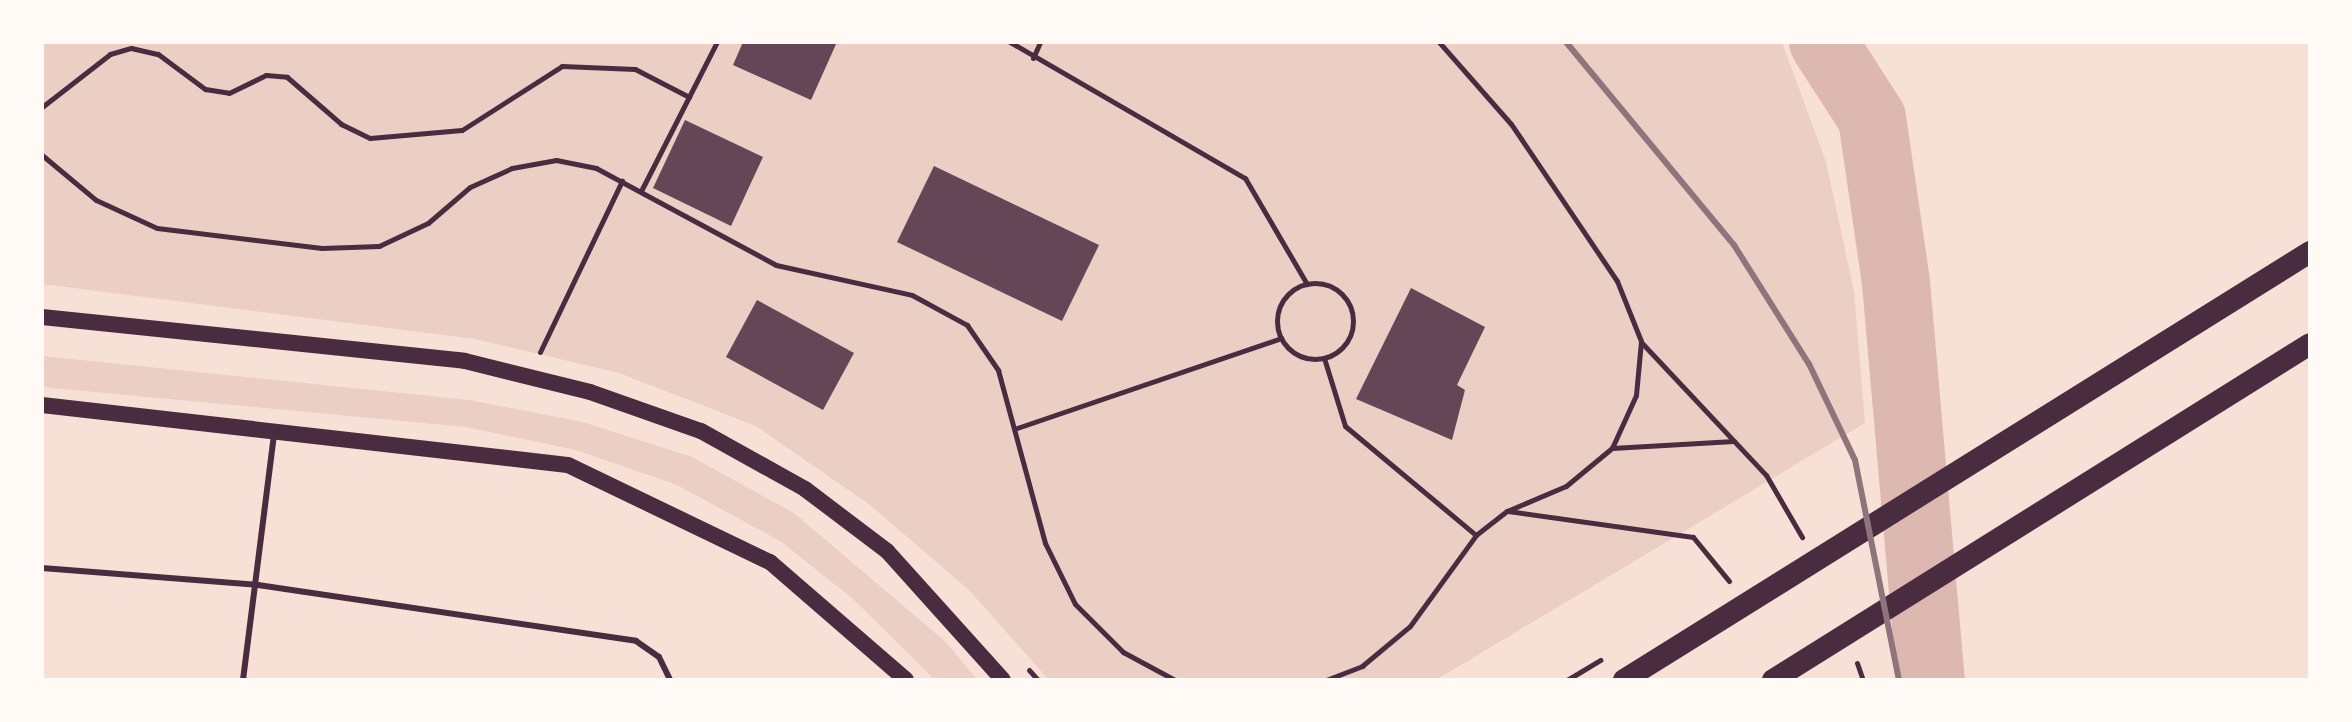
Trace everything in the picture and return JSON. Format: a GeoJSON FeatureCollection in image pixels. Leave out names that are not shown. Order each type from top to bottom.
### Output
{"type":"FeatureCollection","features":[{"type":"Feature","properties":{"kind":"highway"},"geometry":{"type":"LineString","coordinates":[[1624,680],[2310,252]]}},
{"type":"Feature","properties":{"kind":"highway"},"geometry":{"type":"LineString","coordinates":[[1781,676],[2130,461],[2310,344]]}},
{"type":"Feature","properties":{"kind":"main road"},"geometry":{"type":"LineString","coordinates":[[42,317],[527,374],[701,431],[805,489],[887,551],[1003,680]]}},
{"type":"Feature","properties":{"kind":"main road"},"geometry":{"type":"LineString","coordinates":[[42,405],[274,429],[568,465],[770,562],[906,680]]}},
{"type":"Feature","properties":{"kind":"lane"},"geometry":{"type":"LineString","coordinates":[[243,680],[258,585],[274,429]]}},
{"type":"Feature","properties":{"kind":"lane"},"geometry":{"type":"LineString","coordinates":[[42,568],[258,585],[636,641],[659,657],[670,680]]}},
{"type":"Feature","properties":{"kind":"path"},"geometry":{"type":"LineString","coordinates":[[641,191],[717,42]]}},
{"type":"Feature","properties":{"kind":"path"},"geometry":{"type":"LineString","coordinates":[[1010,42],[1245,178],[1307,284]]}},
{"type":"Feature","properties":{"kind":"path"},"geometry":{"type":"LineString","coordinates":[[1033,58],[1040,42]]}},
{"type":"Feature","properties":{"kind":"path"},"geometry":{"type":"LineString","coordinates":[[1439,42],[1566,200],[1617,281],[1641,341],[1766,475],[1807,547]]}},
{"type":"Feature","properties":{"kind":"path"},"geometry":{"type":"LineString","coordinates":[[42,107],[110,54],[131,48],[158,54],[205,89],[229,93],[266,75],[287,77],[341,124],[370,138],[462,130],[562,66],[635,69],[689,97]]}},
{"type":"Feature","properties":{"kind":"path"},"geometry":{"type":"LineString","coordinates":[[42,155],[96,200],[157,228],[322,248],[379,246],[512,168],[556,160],[622,181],[776,265],[912,295],[967,325],[998,370],[1017,428],[1045,543],[1075,604],[1123,652],[1175,680]]}},
{"type":"Feature","properties":{"kind":"path"},"geometry":{"type":"LineString","coordinates":[[527,374],[622,181]]}},
{"type":"Feature","properties":{"kind":"path"},"geometry":{"type":"LineString","coordinates":[[1307,284],[1336,289],[1353,313],[1348,342],[1324,358],[1295,354],[1281,338],[1283,301],[1307,284]]}},
{"type":"Feature","properties":{"kind":"path"},"geometry":{"type":"LineString","coordinates":[[1017,428],[1281,338]]}},
{"type":"Feature","properties":{"kind":"path"},"geometry":{"type":"LineString","coordinates":[[1326,680],[1362,666],[1410,626],[1476,535],[1507,511],[1566,486],[1612,448],[1636,395],[1641,341]]}},
{"type":"Feature","properties":{"kind":"path"},"geometry":{"type":"LineString","coordinates":[[1324,358],[1345,426],[1476,535]]}},
{"type":"Feature","properties":{"kind":"path"},"geometry":{"type":"LineString","coordinates":[[1612,448],[1734,441]]}},
{"type":"Feature","properties":{"kind":"path"},"geometry":{"type":"LineString","coordinates":[[1507,511],[1693,537],[1729,581]]}},
{"type":"Feature","properties":{"kind":"path"},"geometry":{"type":"LineString","coordinates":[[1854,654],[1863,680]]}},
{"type":"Feature","properties":{"kind":"shaded area"},"geometry":{"type":"Polygon","coordinates":[[[42,42],[1782,42],[1826,162],[1854,291],[1865,423],[1436,680],[1049,680],[969,590],[870,505],[756,426],[619,373],[475,339],[42,284],[42,42]]]}},
{"type":"Feature","properties":{"kind":"shaded area"},"geometry":{"type":"Polygon","coordinates":[[[42,356],[469,400],[583,422],[692,457],[794,513],[947,643],[977,680],[935,680],[853,599],[780,541],[677,485],[576,450],[466,427],[42,387],[42,356]]]}},
{"type":"Feature","properties":{"kind":"building"},"geometry":{"type":"Polygon","coordinates":[[[743,42],[837,42],[811,100],[733,65],[743,42]]]}},
{"type":"Feature","properties":{"kind":"building"},"geometry":{"type":"Polygon","coordinates":[[[685,120],[763,157],[731,226],[653,188],[685,120]]]}},
{"type":"Feature","properties":{"kind":"building"},"geometry":{"type":"Polygon","coordinates":[[[934,166],[1099,245],[1062,321],[897,242],[934,166]]]}},
{"type":"Feature","properties":{"kind":"building"},"geometry":{"type":"Polygon","coordinates":[[[1411,288],[1485,327],[1457,385],[1465,390],[1452,440],[1356,399],[1411,288]]]}},
{"type":"Feature","properties":{"kind":"building"},"geometry":{"type":"Polygon","coordinates":[[[757,300],[854,353],[823,410],[726,357],[757,300]]]}},
{"type":"Feature","properties":{"kind":"waterway"},"geometry":{"type":"LineString","coordinates":[[1823,42],[1872,118],[1896,283],[1931,680]]}},
{"type":"Feature","properties":{"kind":"railway"},"geometry":{"type":"LineString","coordinates":[[1566,42],[1734,245],[1809,364],[1855,460],[1899,680]]}}]}
